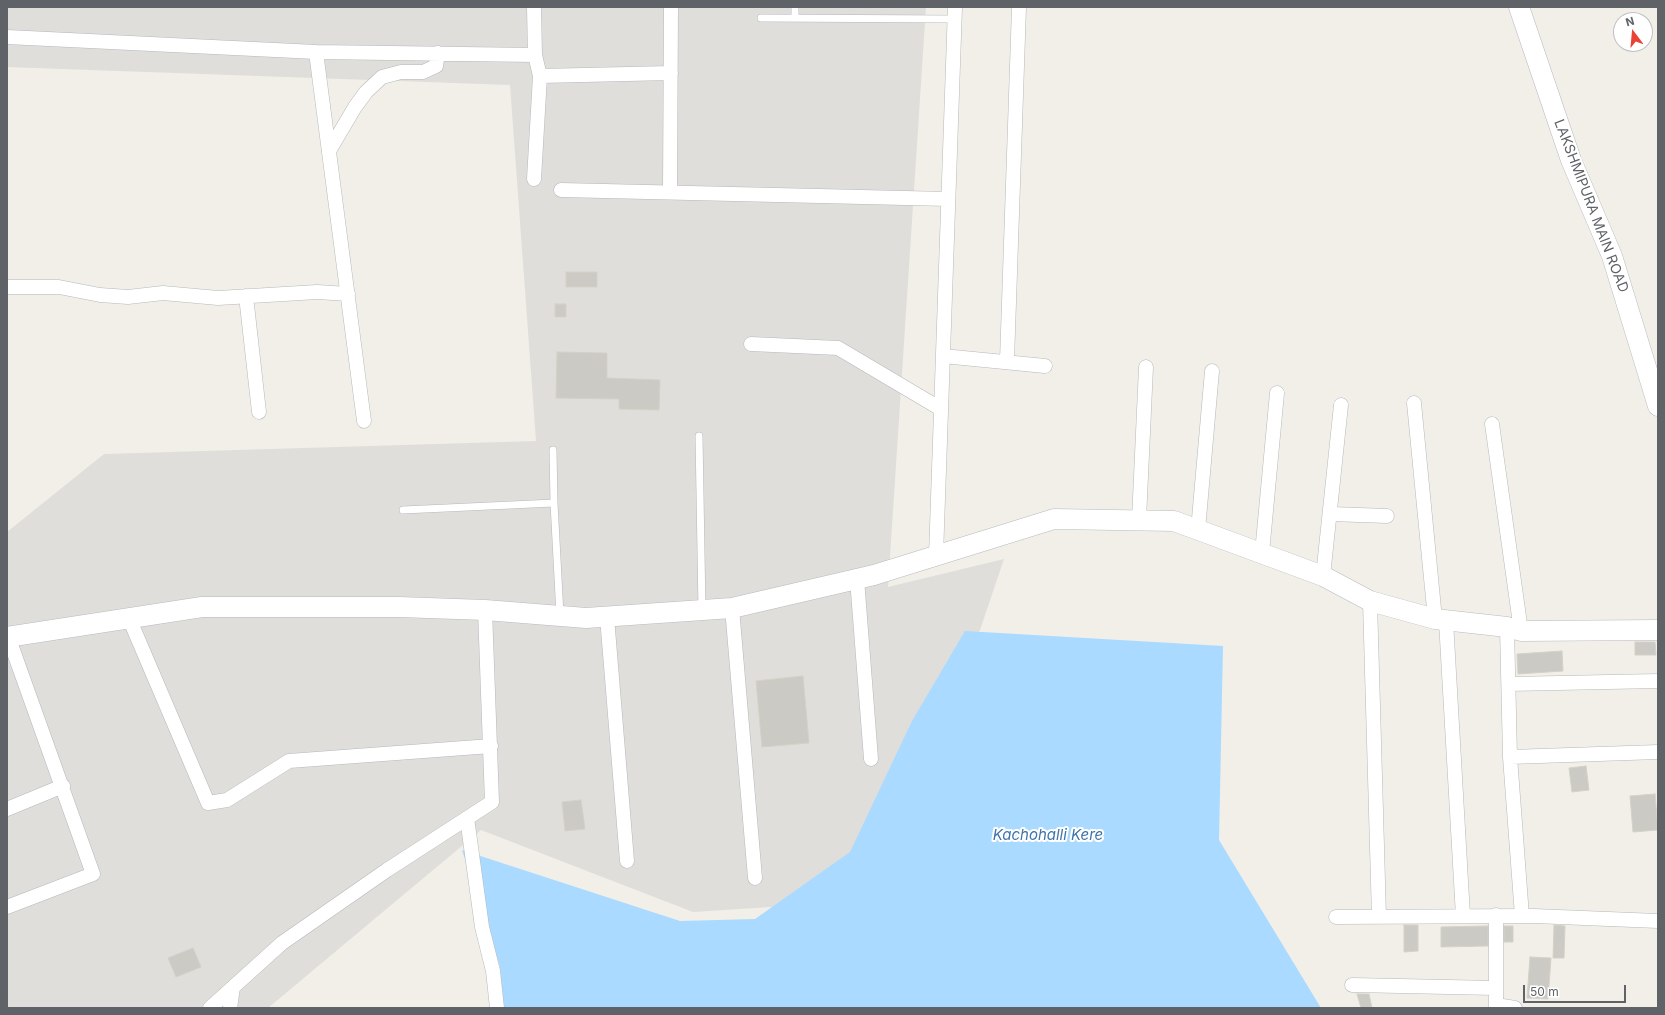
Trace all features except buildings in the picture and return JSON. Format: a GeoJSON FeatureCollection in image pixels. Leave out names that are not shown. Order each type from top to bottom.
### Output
{"type":"FeatureCollection","features":[{"type":"Feature","properties":{"kind":"street"},"geometry":{"type":"LineString","coordinates":[[534,7],[535,55],[540,76],[534,179]]}},
{"type":"Feature","properties":{"kind":"street"},"geometry":{"type":"LineString","coordinates":[[670,7],[670,192]]}},
{"type":"Feature","properties":{"kind":"street"},"geometry":{"type":"LineString","coordinates":[[1007,361],[1019,7]]}},
{"type":"Feature","properties":{"kind":"street","name":"LAKSHMIPURA MAIN ROAD"},"geometry":{"type":"LineString","coordinates":[[1519,7],[1571,160],[1612,256],[1658,406]]}},
{"type":"Feature","properties":{"kind":"street"},"geometry":{"type":"LineString","coordinates":[[936,556],[955,13]]}},
{"type":"Feature","properties":{"kind":"street"},"geometry":{"type":"LineString","coordinates":[[7,37],[316,52],[535,55]]}},
{"type":"Feature","properties":{"kind":"street"},"geometry":{"type":"LineString","coordinates":[[316,52],[364,421]]}},
{"type":"Feature","properties":{"kind":"street"},"geometry":{"type":"LineString","coordinates":[[329,151],[355,107],[366,92],[382,77],[401,72],[423,72],[436,66],[438,54]]}},
{"type":"Feature","properties":{"kind":"street"},"geometry":{"type":"LineString","coordinates":[[540,76],[670,73]]}},
{"type":"Feature","properties":{"kind":"street"},"geometry":{"type":"LineString","coordinates":[[561,190],[948,199]]}},
{"type":"Feature","properties":{"kind":"street"},"geometry":{"type":"LineString","coordinates":[[7,287],[59,287],[100,295],[128,296],[163,293],[218,298],[317,292],[348,294]]}},
{"type":"Feature","properties":{"kind":"street"},"geometry":{"type":"LineString","coordinates":[[246,296],[259,412]]}},
{"type":"Feature","properties":{"kind":"street"},"geometry":{"type":"LineString","coordinates":[[751,344],[838,348],[941,409]]}},
{"type":"Feature","properties":{"kind":"street"},"geometry":{"type":"LineString","coordinates":[[943,356],[1007,361],[1045,366]]}},
{"type":"Feature","properties":{"kind":"street"},"geometry":{"type":"LineString","coordinates":[[1138,520],[1146,367]]}},
{"type":"Feature","properties":{"kind":"street"},"geometry":{"type":"LineString","coordinates":[[1198,530],[1212,372]]}},
{"type":"Feature","properties":{"kind":"street"},"geometry":{"type":"LineString","coordinates":[[1262,553],[1277,393]]}},
{"type":"Feature","properties":{"kind":"street"},"geometry":{"type":"LineString","coordinates":[[1414,403],[1440,620],[1463,916]]}},
{"type":"Feature","properties":{"kind":"street"},"geometry":{"type":"LineString","coordinates":[[1323,576],[1331,514],[1341,405]]}},
{"type":"Feature","properties":{"kind":"street"},"geometry":{"type":"LineString","coordinates":[[1492,424],[1514,629],[1509,684],[1510,757],[1522,916]]}},
{"type":"Feature","properties":{"kind":"street"},"geometry":{"type":"LineString","coordinates":[[1331,514],[1387,516]]}},
{"type":"Feature","properties":{"kind":"street"},"geometry":{"type":"LineString","coordinates":[[7,907],[93,874],[63,786],[8,636],[202,607],[399,607],[485,610],[586,618],[732,608],[857,579],[1054,519],[1174,520],[1323,576],[1370,601],[1440,620],[1514,629],[1658,630]]}},
{"type":"Feature","properties":{"kind":"street"},"geometry":{"type":"LineString","coordinates":[[857,579],[871,759]]}},
{"type":"Feature","properties":{"kind":"street"},"geometry":{"type":"LineString","coordinates":[[1370,601],[1379,917]]}},
{"type":"Feature","properties":{"kind":"street"},"geometry":{"type":"LineString","coordinates":[[732,608],[755,878]]}},
{"type":"Feature","properties":{"kind":"street"},"geometry":{"type":"LineString","coordinates":[[210,1008],[282,943],[387,870],[492,802],[485,610]]}},
{"type":"Feature","properties":{"kind":"street"},"geometry":{"type":"LineString","coordinates":[[608,617],[627,861]]}},
{"type":"Feature","properties":{"kind":"street"},"geometry":{"type":"LineString","coordinates":[[129,618],[208,803],[227,800],[289,761],[491,746]]}},
{"type":"Feature","properties":{"kind":"street"},"geometry":{"type":"LineString","coordinates":[[1509,684],[1658,681]]}},
{"type":"Feature","properties":{"kind":"street"},"geometry":{"type":"LineString","coordinates":[[1510,757],[1658,752]]}},
{"type":"Feature","properties":{"kind":"street"},"geometry":{"type":"LineString","coordinates":[[7,809],[63,786]]}},
{"type":"Feature","properties":{"kind":"street"},"geometry":{"type":"LineString","coordinates":[[467,818],[482,927],[492,971],[497,1008]]}},
{"type":"Feature","properties":{"kind":"street"},"geometry":{"type":"LineString","coordinates":[[1336,917],[1496,915],[1658,921]]}},
{"type":"Feature","properties":{"kind":"street"},"geometry":{"type":"LineString","coordinates":[[1496,915],[1496,1007],[1515,1008]]}},
{"type":"Feature","properties":{"kind":"street"},"geometry":{"type":"LineString","coordinates":[[1352,985],[1496,988]]}},
{"type":"Feature","properties":{"kind":"street"},"geometry":{"type":"LineString","coordinates":[[230,1008],[233,987]]}},
{"type":"Feature","properties":{"kind":"lane"},"geometry":{"type":"LineString","coordinates":[[795,7],[795,18]]}},
{"type":"Feature","properties":{"kind":"lane"},"geometry":{"type":"LineString","coordinates":[[761,18],[955,13]]}},
{"type":"Feature","properties":{"kind":"lane"},"geometry":{"type":"LineString","coordinates":[[699,436],[702,610]]}},
{"type":"Feature","properties":{"kind":"lane"},"geometry":{"type":"LineString","coordinates":[[553,450],[554,503],[560,616]]}},
{"type":"Feature","properties":{"kind":"lane"},"geometry":{"type":"LineString","coordinates":[[403,510],[554,503]]}},
{"type":"Feature","properties":{"kind":"shaded area"},"geometry":{"type":"Polygon","coordinates":[[[7,7],[926,7],[888,587],[1004,559],[980,630],[874,841],[786,906],[693,912],[481,830],[268,1008],[7,1008],[7,532],[104,454],[536,441],[510,85],[7,67],[7,7]]]}},
{"type":"Feature","properties":{"kind":"water","name":"Kachohalli Kere"},"geometry":{"type":"Polygon","coordinates":[[[965,631],[1223,646],[1219,840],[1321,1008],[503,1008],[500,967],[462,850],[680,921],[755,919],[850,852],[912,721],[965,631]]]}}]}
